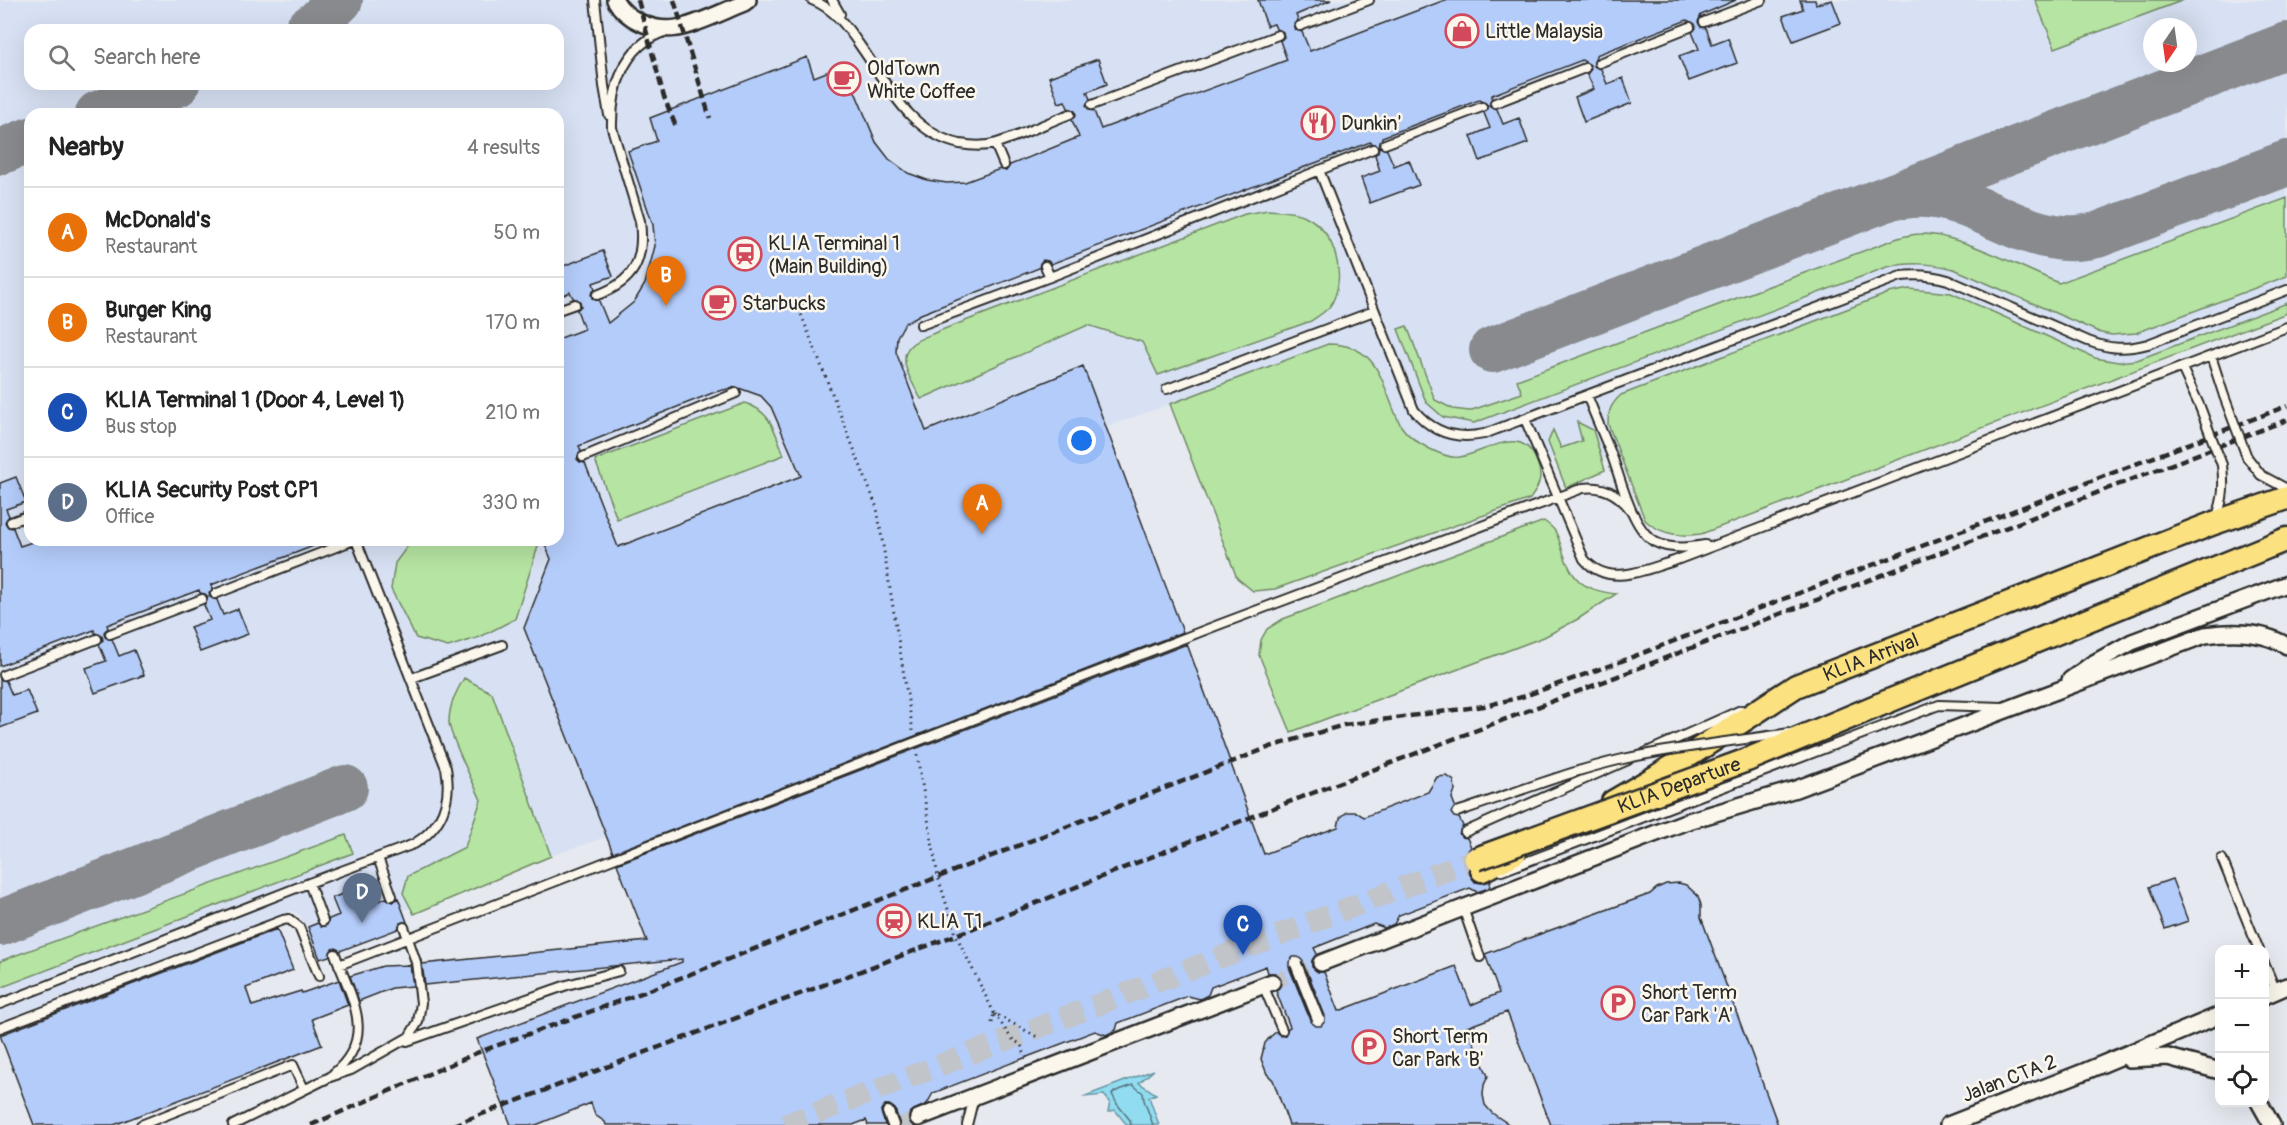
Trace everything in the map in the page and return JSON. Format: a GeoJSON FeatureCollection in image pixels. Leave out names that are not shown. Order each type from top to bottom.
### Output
{"type":"FeatureCollection","features":[{"type":"Feature","properties":{"kind":"main road","name":"KLIA Arrival"},"geometry":{"type":"LineString","coordinates":[[1482,868],[1581,820],[1656,777],[1796,686],[2214,523],[2287,498]]}},
{"type":"Feature","properties":{"kind":"main road","name":"KLIA Departure"},"geometry":{"type":"LineString","coordinates":[[1482,868],[2287,539]]}},
{"type":"Feature","properties":{"kind":"street"},"geometry":{"type":"LineString","coordinates":[[615,0],[619,7],[637,21],[656,27],[677,28],[749,1]]}},
{"type":"Feature","properties":{"kind":"street"},"geometry":{"type":"LineString","coordinates":[[2053,693],[2092,664],[2132,642],[2287,584]]}},
{"type":"Feature","properties":{"kind":"street"},"geometry":{"type":"LineString","coordinates":[[1321,963],[1684,822],[1796,789],[2205,635],[2223,632],[2244,633],[2265,637],[2287,646]]}},
{"type":"Feature","properties":{"kind":"street"},"geometry":{"type":"LineString","coordinates":[[1296,964],[1318,1019]]}},
{"type":"Feature","properties":{"kind":"street"},"geometry":{"type":"LineString","coordinates":[[918,1118],[1267,983]]}},
{"type":"Feature","properties":{"kind":"street"},"geometry":{"type":"LineString","coordinates":[[2086,1071],[2215,1017]]}},
{"type":"Feature","properties":{"kind":"street"},"geometry":{"type":"LineString","coordinates":[[2086,1071],[2120,1060],[2151,1056],[2168,1056],[2215,1070]]}},
{"type":"Feature","properties":{"kind":"street","name":"Jalan CTA 2"},"geometry":{"type":"LineString","coordinates":[[1948,1125],[2086,1071]]}},
{"type":"Feature","properties":{"kind":"street"},"geometry":{"type":"LineString","coordinates":[[2262,1107],[2272,1125]]}},
{"type":"Feature","properties":{"kind":"street"},"geometry":{"type":"LineString","coordinates":[[888,1112],[893,1125]]}},
{"type":"Feature","properties":{"kind":"lane"},"geometry":{"type":"LineString","coordinates":[[595,0],[603,86],[612,128],[640,221],[642,236],[637,264],[632,274],[612,290],[597,295]]}},
{"type":"Feature","properties":{"kind":"lane"},"geometry":{"type":"LineString","coordinates":[[812,0],[823,4],[848,27]]}},
{"type":"Feature","properties":{"kind":"lane"},"geometry":{"type":"LineString","coordinates":[[832,0],[905,111],[928,132],[967,145],[995,144],[1070,114]]}},
{"type":"Feature","properties":{"kind":"lane"},"geometry":{"type":"LineString","coordinates":[[1300,26],[1369,0]]}},
{"type":"Feature","properties":{"kind":"lane"},"geometry":{"type":"LineString","coordinates":[[1704,22],[1762,0]]}},
{"type":"Feature","properties":{"kind":"lane"},"geometry":{"type":"LineString","coordinates":[[1599,63],[1690,27]]}},
{"type":"Feature","properties":{"kind":"lane"},"geometry":{"type":"LineString","coordinates":[[612,128],[616,86],[626,64],[646,41],[655,35],[677,28]]}},
{"type":"Feature","properties":{"kind":"lane"},"geometry":{"type":"LineString","coordinates":[[1092,105],[1278,35]]}},
{"type":"Feature","properties":{"kind":"lane"},"geometry":{"type":"LineString","coordinates":[[1495,103],[1585,68]]}},
{"type":"Feature","properties":{"kind":"lane"},"geometry":{"type":"LineString","coordinates":[[1385,144],[1482,107]]}},
{"type":"Feature","properties":{"kind":"lane"},"geometry":{"type":"LineString","coordinates":[[995,144],[1004,165]]}},
{"type":"Feature","properties":{"kind":"lane"},"geometry":{"type":"LineString","coordinates":[[921,325],[1050,277],[1373,149]]}},
{"type":"Feature","properties":{"kind":"lane"},"geometry":{"type":"LineString","coordinates":[[1319,170],[1408,398],[1422,419],[1433,428],[1450,435],[1474,436],[1525,419],[1886,281],[1909,275],[1934,275],[2088,341],[2103,347],[2119,349],[2148,344],[2287,291]]}},
{"type":"Feature","properties":{"kind":"lane"},"geometry":{"type":"LineString","coordinates":[[1045,266],[1050,277]]}},
{"type":"Feature","properties":{"kind":"lane"},"geometry":{"type":"LineString","coordinates":[[564,308],[575,304]]}},
{"type":"Feature","properties":{"kind":"lane"},"geometry":{"type":"LineString","coordinates":[[1167,389],[1374,311]]}},
{"type":"Feature","properties":{"kind":"lane"},"geometry":{"type":"LineString","coordinates":[[1525,419],[1584,559],[1590,567],[1602,572],[1626,576],[1674,561],[2287,327]]}},
{"type":"Feature","properties":{"kind":"lane"},"geometry":{"type":"LineString","coordinates":[[2211,356],[2247,457],[2261,476],[2287,489]]}},
{"type":"Feature","properties":{"kind":"lane"},"geometry":{"type":"LineString","coordinates":[[2182,368],[2222,465],[2225,488],[2223,502],[2214,523]]}},
{"type":"Feature","properties":{"kind":"lane"},"geometry":{"type":"LineString","coordinates":[[583,457],[736,393]]}},
{"type":"Feature","properties":{"kind":"lane"},"geometry":{"type":"LineString","coordinates":[[1587,395],[1634,515]]}},
{"type":"Feature","properties":{"kind":"lane"},"geometry":{"type":"LineString","coordinates":[[339,965],[1218,625],[1583,489],[1602,489],[1620,498],[1647,536],[1656,543],[1689,548],[1719,543]]}},
{"type":"Feature","properties":{"kind":"lane"},"geometry":{"type":"LineString","coordinates":[[11,522],[24,517]]}},
{"type":"Feature","properties":{"kind":"lane"},"geometry":{"type":"LineString","coordinates":[[215,594],[339,546]]}},
{"type":"Feature","properties":{"kind":"lane"},"geometry":{"type":"LineString","coordinates":[[0,1004],[378,858],[426,837],[442,816],[447,800],[449,784],[446,768],[357,546]]}},
{"type":"Feature","properties":{"kind":"lane"},"geometry":{"type":"LineString","coordinates":[[110,634],[202,599]]}},
{"type":"Feature","properties":{"kind":"lane"},"geometry":{"type":"LineString","coordinates":[[3,675],[97,639]]}},
{"type":"Feature","properties":{"kind":"lane"},"geometry":{"type":"LineString","coordinates":[[412,678],[502,645]]}},
{"type":"Feature","properties":{"kind":"lane"},"geometry":{"type":"LineString","coordinates":[[1465,832],[1796,686]]}},
{"type":"Feature","properties":{"kind":"lane"},"geometry":{"type":"LineString","coordinates":[[1457,812],[1584,769],[1621,759],[1667,750],[1789,733],[1825,724],[1879,705]]}},
{"type":"Feature","properties":{"kind":"lane"},"geometry":{"type":"LineString","coordinates":[[1482,868],[1939,705],[2015,707]]}},
{"type":"Feature","properties":{"kind":"lane"},"geometry":{"type":"LineString","coordinates":[[378,858],[392,896]]}},
{"type":"Feature","properties":{"kind":"lane"},"geometry":{"type":"LineString","coordinates":[[2222,859],[2257,945]]}},
{"type":"Feature","properties":{"kind":"lane"},"geometry":{"type":"LineString","coordinates":[[309,883],[323,921]]}},
{"type":"Feature","properties":{"kind":"lane"},"geometry":{"type":"LineString","coordinates":[[1463,908],[1480,957]]}},
{"type":"Feature","properties":{"kind":"lane"},"geometry":{"type":"LineString","coordinates":[[0,1028],[289,919],[299,927],[319,976]]}},
{"type":"Feature","properties":{"kind":"lane"},"geometry":{"type":"LineString","coordinates":[[403,1043],[418,1022],[421,1003],[416,962],[404,927]]}},
{"type":"Feature","properties":{"kind":"lane"},"geometry":{"type":"LineString","coordinates":[[330,1077],[347,1062],[356,1045],[358,1032],[356,1011],[335,954]]}},
{"type":"Feature","properties":{"kind":"lane"},"geometry":{"type":"LineString","coordinates":[[233,1125],[403,1043],[556,989],[620,971]]}},
{"type":"Feature","properties":{"kind":"lane"},"geometry":{"type":"LineString","coordinates":[[2269,971],[2279,991]]}},
{"type":"Feature","properties":{"kind":"lane"},"geometry":{"type":"LineString","coordinates":[[1267,983],[1282,1030]]}},
{"type":"Feature","properties":{"kind":"lane"},"geometry":{"type":"LineString","coordinates":[[141,1125],[293,1065],[304,1089]]}},
{"type":"Feature","properties":{"kind":"lane"},"geometry":{"type":"LineString","coordinates":[[967,1125],[972,1105],[978,1095]]}},
{"type":"Feature","properties":{"kind":"path"},"geometry":{"type":"LineString","coordinates":[[799,309],[877,508],[938,877],[956,936],[994,1013],[1011,1038],[1021,1045],[1024,1052]]}},
{"type":"Feature","properties":{"kind":"path"},"geometry":{"type":"LineString","coordinates":[[992,1023],[994,1013]]}},
{"type":"Feature","properties":{"kind":"path"},"geometry":{"type":"LineString","coordinates":[[994,1013],[1039,1038]]}},
{"type":"Feature","properties":{"kind":"shaded area"},"geometry":{"type":"Polygon","coordinates":[[[0,0],[2287,0],[2287,309],[2108,374],[1634,446],[1602,459],[1595,440],[1538,464],[1541,477],[1530,499],[1263,592],[1253,591],[1237,578],[1170,404],[1106,427],[1264,854],[683,1067],[511,1125],[477,1039],[647,975],[656,962],[606,837],[551,856],[414,914],[410,908],[330,940],[312,944],[300,915],[291,911],[0,1021],[0,0]]]}},
{"type":"Feature","properties":{"kind":"green space"},"geometry":{"type":"Polygon","coordinates":[[[2035,0],[2184,0],[2055,48],[2035,0]]]}},
{"type":"Feature","properties":{"kind":"green space"},"geometry":{"type":"Polygon","coordinates":[[[2287,198],[2287,276],[2136,333],[2112,335],[2101,333],[1954,269],[1937,265],[1896,265],[1474,423],[1443,417],[1426,402],[1398,329],[1407,326],[1435,400],[1453,409],[1469,411],[1522,393],[1517,380],[1898,238],[1921,234],[1953,239],[2059,283],[2287,198]]]}},
{"type":"Feature","properties":{"kind":"green space"},"geometry":{"type":"Polygon","coordinates":[[[1268,210],[1292,212],[1305,216],[1324,232],[1331,242],[1338,267],[1336,292],[1328,308],[1311,321],[1158,375],[1142,342],[1088,325],[921,399],[911,380],[905,365],[906,352],[920,339],[1245,214],[1268,210]]]}},
{"type":"Feature","properties":{"kind":"green space"},"geometry":{"type":"Polygon","coordinates":[[[1909,289],[1951,293],[2095,358],[2118,362],[2137,360],[2287,303],[2287,313],[1701,534],[1686,535],[1664,532],[1645,520],[1608,424],[1611,408],[1621,395],[1889,293],[1909,289]]]}},
{"type":"Feature","properties":{"kind":"green space"},"geometry":{"type":"Polygon","coordinates":[[[1328,344],[1346,346],[1360,351],[1370,360],[1384,383],[1401,426],[1418,442],[1441,454],[1456,457],[1504,443],[1524,444],[1532,452],[1538,465],[1539,483],[1530,499],[1275,589],[1253,591],[1237,578],[1170,404],[1328,344]]]}},
{"type":"Feature","properties":{"kind":"green space"},"geometry":{"type":"Polygon","coordinates":[[[745,403],[761,411],[771,423],[784,455],[617,519],[595,460],[745,403]]]}},
{"type":"Feature","properties":{"kind":"green space"},"geometry":{"type":"Polygon","coordinates":[[[1577,422],[1593,430],[1605,470],[1566,488],[1548,442],[1553,430],[1561,448],[1582,441],[1577,422]]]}},
{"type":"Feature","properties":{"kind":"green space"},"geometry":{"type":"Polygon","coordinates":[[[1544,521],[1556,533],[1570,569],[1580,582],[1595,590],[1616,594],[1578,619],[1544,637],[1291,732],[1259,655],[1261,640],[1267,629],[1283,619],[1544,521]]]}},
{"type":"Feature","properties":{"kind":"green space"},"geometry":{"type":"Polygon","coordinates":[[[408,546],[538,546],[515,619],[480,637],[448,647],[416,638],[391,589],[395,563],[408,546]]]}},
{"type":"Feature","properties":{"kind":"green space"},"geometry":{"type":"Polygon","coordinates":[[[464,678],[492,693],[551,856],[414,914],[403,893],[408,876],[465,847],[481,800],[457,748],[449,722],[452,704],[464,678]]]}},
{"type":"Feature","properties":{"kind":"green space"},"geometry":{"type":"Polygon","coordinates":[[[346,835],[353,853],[0,988],[0,961],[346,835]]]}},
{"type":"Feature","properties":{"kind":"water"},"geometry":{"type":"Polygon","coordinates":[[[1154,1070],[1139,1083],[1156,1094],[1149,1097],[1159,1125],[1127,1125],[1115,1110],[1108,1112],[1110,1102],[1104,1095],[1083,1097],[1154,1070]]]}},
{"type":"Feature","properties":{"kind":"building","name":"KLIA Terminal 1 (Main Building)"},"geometry":{"type":"Polygon","coordinates":[[[1258,0],[1331,0],[1296,15],[1298,20],[1294,24],[1295,29],[1302,32],[1310,51],[1445,0],[1736,0],[1701,15],[1698,22],[1701,27],[1706,28],[1712,44],[1728,38],[1737,63],[1689,81],[1679,56],[1699,49],[1692,32],[1696,28],[1695,24],[1687,20],[1596,55],[1594,66],[1601,69],[1607,84],[1623,78],[1632,103],[1584,122],[1575,97],[1594,89],[1587,74],[1591,69],[1590,65],[1582,60],[1492,95],[1490,106],[1497,109],[1503,124],[1519,118],[1528,143],[1480,161],[1471,136],[1490,128],[1484,113],[1488,105],[1479,100],[1382,137],[1380,147],[1387,150],[1394,166],[1409,160],[1419,185],[1370,203],[1361,178],[1380,171],[1375,155],[1379,147],[1370,142],[1051,264],[1043,260],[1039,268],[921,314],[905,323],[897,337],[896,352],[926,431],[1083,366],[1183,632],[613,853],[524,628],[551,559],[546,546],[564,546],[564,337],[584,329],[577,310],[581,306],[580,301],[573,298],[570,292],[564,295],[564,266],[603,251],[613,276],[593,283],[595,289],[591,294],[592,298],[599,301],[608,323],[634,302],[645,284],[655,246],[653,225],[628,151],[657,141],[650,118],[807,57],[814,77],[844,65],[876,142],[889,159],[908,173],[927,180],[947,183],[965,182],[1000,169],[1006,171],[1010,165],[1079,137],[1072,120],[1076,115],[1075,111],[1068,108],[1065,101],[1059,103],[1049,77],[1098,59],[1107,84],[1087,92],[1090,99],[1086,105],[1089,110],[1094,111],[1101,129],[1287,60],[1280,41],[1284,37],[1283,32],[1276,29],[1274,24],[1267,26],[1258,0]],[[736,387],[715,392],[579,446],[581,451],[577,459],[585,463],[618,547],[801,476],[771,407],[761,396],[736,387]]]}},
{"type":"Feature","properties":{"kind":"building"},"geometry":{"type":"Polygon","coordinates":[[[1800,0],[1815,0],[1816,4],[1832,0],[1841,23],[1793,41],[1783,16],[1803,9],[1800,0]]]}},
{"type":"Feature","properties":{"kind":"building"},"geometry":{"type":"Polygon","coordinates":[[[16,477],[24,497],[24,503],[6,509],[9,516],[5,522],[8,527],[13,528],[20,546],[314,546],[211,585],[213,589],[209,593],[210,597],[217,600],[223,615],[238,609],[248,634],[200,652],[190,627],[210,620],[204,605],[208,597],[199,590],[107,625],[108,628],[104,632],[105,637],[112,639],[119,656],[134,650],[144,675],[95,693],[86,668],[106,661],[99,644],[103,640],[102,636],[94,630],[0,666],[0,483],[16,477]]]}},
{"type":"Feature","properties":{"kind":"building"},"geometry":{"type":"Polygon","coordinates":[[[1187,644],[1264,854],[1338,827],[1340,818],[1347,812],[1356,812],[1364,817],[1428,792],[1437,777],[1447,776],[1454,781],[1455,790],[1452,798],[1455,806],[1451,813],[1454,817],[1459,818],[1463,826],[1459,834],[1467,838],[1471,847],[1463,856],[1463,863],[1475,882],[1491,881],[1489,888],[1477,892],[1470,888],[1399,915],[1394,924],[1385,928],[1374,924],[1314,948],[1317,954],[1312,961],[1312,967],[1319,972],[1324,972],[1339,1011],[1456,966],[1471,1005],[1499,993],[1485,954],[1650,894],[1666,884],[1679,883],[1686,885],[1698,896],[1701,917],[1778,1125],[1551,1125],[1507,1012],[1467,1027],[1488,1076],[1484,1085],[1485,1105],[1492,1113],[1510,1125],[1289,1125],[1273,1080],[1267,1074],[1261,1059],[1265,1043],[1270,1037],[1276,1032],[1281,1036],[1285,1035],[1290,1027],[1276,991],[1281,984],[1281,978],[1274,973],[1268,973],[1266,966],[1211,987],[1208,995],[1200,999],[1188,996],[1118,1023],[1116,1030],[1106,1035],[1095,1031],[933,1093],[927,1104],[910,1112],[908,1117],[911,1125],[900,1125],[895,1109],[885,1105],[881,1110],[885,1125],[868,1125],[866,1120],[853,1125],[606,1125],[595,1115],[591,1103],[536,1125],[511,1125],[477,1039],[682,962],[682,959],[425,985],[422,964],[647,941],[617,864],[1187,644]],[[1293,957],[1289,962],[1289,967],[1311,1022],[1316,1026],[1321,1026],[1325,1021],[1325,1016],[1303,961],[1298,957],[1293,957]]]}},
{"type":"Feature","properties":{"kind":"building"},"geometry":{"type":"Polygon","coordinates":[[[0,679],[6,681],[12,695],[27,690],[37,714],[0,728],[0,679]]]}},
{"type":"Feature","properties":{"kind":"building"},"geometry":{"type":"Polygon","coordinates":[[[2172,879],[2188,921],[2165,929],[2149,887],[2172,879]]]}},
{"type":"Feature","properties":{"kind":"building"},"geometry":{"type":"Polygon","coordinates":[[[361,887],[368,905],[386,898],[393,902],[398,898],[407,922],[400,923],[398,929],[340,951],[336,948],[332,949],[329,956],[320,959],[308,927],[318,923],[321,927],[327,925],[329,919],[339,915],[332,898],[361,887]]]}},
{"type":"Feature","properties":{"kind":"building"},"geometry":{"type":"Polygon","coordinates":[[[277,929],[293,970],[246,988],[252,1006],[301,991],[302,993],[339,980],[348,1005],[312,1019],[322,1045],[114,1125],[34,1125],[0,1035],[277,929]]]}},
{"type":"Feature","properties":{"kind":"building"},"geometry":{"type":"Polygon","coordinates":[[[410,965],[413,986],[392,988],[359,1001],[350,976],[383,966],[410,965]]]}},
{"type":"Feature","properties":{"kind":"taxiway"},"geometry":{"type":"LineString","coordinates":[[315,24],[340,0]]}},
{"type":"Feature","properties":{"kind":"taxiway"},"geometry":{"type":"LineString","coordinates":[[1492,350],[2287,45]]}},
{"type":"Feature","properties":{"kind":"taxiway"},"geometry":{"type":"LineString","coordinates":[[114,108],[161,90]]}},
{"type":"Feature","properties":{"kind":"taxiway"},"geometry":{"type":"LineString","coordinates":[[0,152],[24,142]]}},
{"type":"Feature","properties":{"kind":"taxiway"},"geometry":{"type":"LineString","coordinates":[[1904,196],[1924,195],[1944,198],[1963,203],[2037,233],[2061,238],[2076,238],[2097,235],[2287,163]]}},
{"type":"Feature","properties":{"kind":"taxiway"},"geometry":{"type":"LineString","coordinates":[[0,923],[345,788]]}},
{"type":"Feature","properties":{"kind":"tunnel"},"geometry":{"type":"LineString","coordinates":[[785,1125],[1476,859]]}},
{"type":"Feature","properties":{"kind":"tunnel"},"geometry":{"type":"LineString","coordinates":[[1272,982],[1321,963]]}},
{"type":"Feature","properties":{"kind":"tunnel"},"geometry":{"type":"LineString","coordinates":[[900,1125],[918,1118]]}},
{"type":"Feature","properties":{"kind":"railway"},"geometry":{"type":"LineString","coordinates":[[638,0],[664,97],[677,129]]}},
{"type":"Feature","properties":{"kind":"railway"},"geometry":{"type":"LineString","coordinates":[[674,0],[710,118]]}},
{"type":"Feature","properties":{"kind":"railway"},"geometry":{"type":"LineString","coordinates":[[311,1125],[479,1052],[647,991],[1270,747],[1344,725],[1484,706],[1522,697],[1614,664],[2287,406]]}},
{"type":"Feature","properties":{"kind":"railway"},"geometry":{"type":"LineString","coordinates":[[453,1125],[956,935],[1276,807],[2287,420]]}},
{"type":"Feature","properties":{"kind":"place","name":"Little Malaysia"},"geometry":{"type":"Point","coordinates":[1462,31]}},
{"type":"Feature","properties":{"kind":"place","name":"OldTown White Coffee"},"geometry":{"type":"Point","coordinates":[844,79]}},
{"type":"Feature","properties":{"kind":"place","name":"Dunkin'"},"geometry":{"type":"Point","coordinates":[1318,123]}},
{"type":"Feature","properties":{"kind":"place","name":"KLIA Terminal 1 (Main Building)"},"geometry":{"type":"Point","coordinates":[745,254]}},
{"type":"Feature","properties":{"kind":"place","name":"Starbucks"},"geometry":{"type":"Point","coordinates":[719,303]}},
{"type":"Feature","properties":{"kind":"place","name":"Burger King"},"geometry":{"type":"Point","coordinates":[666,306]}},
{"type":"Feature","properties":{"kind":"place","name":"McDonald's"},"geometry":{"type":"Point","coordinates":[982,534]}},
{"type":"Feature","properties":{"kind":"place","name":"KLIA T1"},"geometry":{"type":"Point","coordinates":[894,921]}},
{"type":"Feature","properties":{"kind":"place","name":"KLIA Security Post CP1"},"geometry":{"type":"Point","coordinates":[362,923]}},
{"type":"Feature","properties":{"kind":"place","name":"KLIA Terminal 1 (Door 4, Level 1)"},"geometry":{"type":"Point","coordinates":[1243,955]}},
{"type":"Feature","properties":{"kind":"place","name":"Short Term Car Park 'A'"},"geometry":{"type":"Point","coordinates":[1618,1003]}},
{"type":"Feature","properties":{"kind":"place","name":"Short Term Car Park 'B'"},"geometry":{"type":"Point","coordinates":[1369,1047]}}]}
